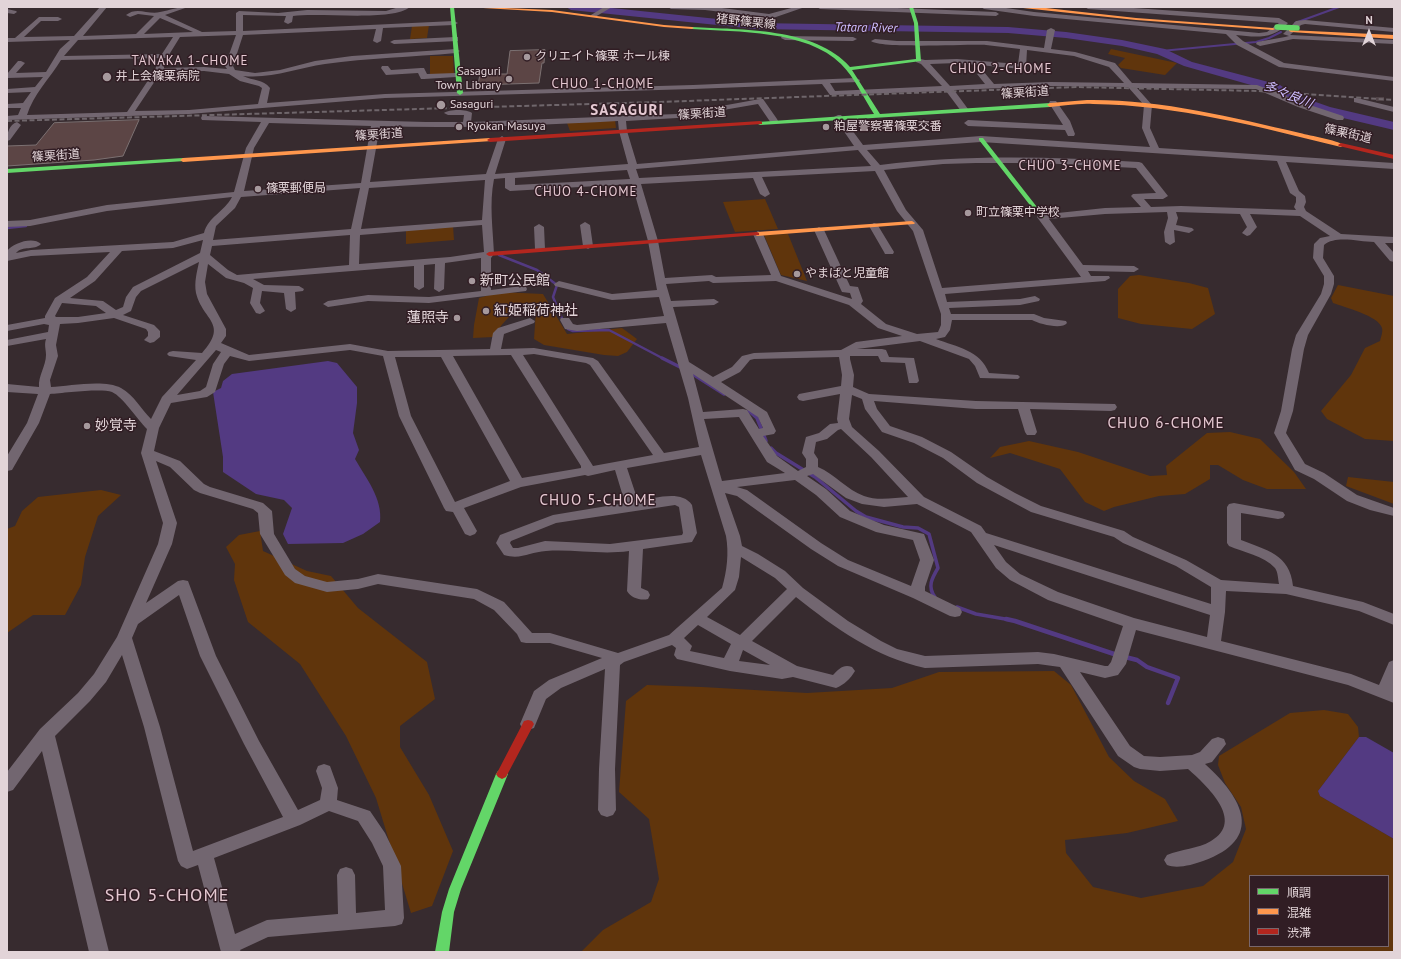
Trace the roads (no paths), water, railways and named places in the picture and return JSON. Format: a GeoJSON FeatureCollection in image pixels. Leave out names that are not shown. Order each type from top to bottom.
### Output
{"type":"FeatureCollection","features":[{"type":"Feature","properties":{"kind":"main road"},"geometry":{"type":"LineString","coordinates":[[452,7],[456,51],[456,75],[460,93]]}},
{"type":"Feature","properties":{"kind":"main road","name":"猪野篠栗線"},"geometry":{"type":"LineString","coordinates":[[483,7],[530,9],[595,16],[644,24],[763,34],[822,48],[834,55],[849,69],[877,114]]}},
{"type":"Feature","properties":{"kind":"main road"},"geometry":{"type":"LineString","coordinates":[[1049,7],[1275,28],[1293,32],[1394,37]]}},
{"type":"Feature","properties":{"kind":"main road"},"geometry":{"type":"LineString","coordinates":[[849,69],[922,61],[912,9]]}},
{"type":"Feature","properties":{"kind":"main road"},"geometry":{"type":"LineString","coordinates":[[1025,10],[1275,28]]}},
{"type":"Feature","properties":{"kind":"main road"},"geometry":{"type":"LineString","coordinates":[[1293,32],[1394,34]]}},
{"type":"Feature","properties":{"kind":"main road","name":"篠栗街道"},"geometry":{"type":"LineString","coordinates":[[7,171],[877,114],[1092,102],[1148,105],[1183,110],[1394,157]]}},
{"type":"Feature","properties":{"kind":"main road"},"geometry":{"type":"LineString","coordinates":[[495,124],[502,139]]}},
{"type":"Feature","properties":{"kind":"main road"},"geometry":{"type":"LineString","coordinates":[[981,139],[1042,217]]}},
{"type":"Feature","properties":{"kind":"main road"},"geometry":{"type":"LineString","coordinates":[[489,254],[540,249],[912,223]]}},
{"type":"Feature","properties":{"kind":"main road"},"geometry":{"type":"LineString","coordinates":[[442,952],[448,912],[454,889],[496,786],[528,724]]}},
{"type":"Feature","properties":{"kind":"street"},"geometry":{"type":"LineString","coordinates":[[22,118],[26,105],[49,74],[63,51],[89,25],[104,7]]}},
{"type":"Feature","properties":{"kind":"street"},"geometry":{"type":"LineString","coordinates":[[138,36],[158,15],[185,7]]}},
{"type":"Feature","properties":{"kind":"street"},"geometry":{"type":"LineString","coordinates":[[262,106],[266,88],[262,84],[243,79],[232,73],[229,66],[240,33],[239,10],[278,15],[306,10],[386,12],[407,7]]}},
{"type":"Feature","properties":{"kind":"street"},"geometry":{"type":"LineString","coordinates":[[595,16],[609,7]]}},
{"type":"Feature","properties":{"kind":"street"},"geometry":{"type":"LineString","coordinates":[[672,7],[705,8],[773,16],[802,7]]}},
{"type":"Feature","properties":{"kind":"street"},"geometry":{"type":"LineString","coordinates":[[820,7],[912,9],[1027,15],[1025,10]]}},
{"type":"Feature","properties":{"kind":"street"},"geometry":{"type":"LineString","coordinates":[[984,7],[1266,35],[1284,23],[1279,20],[1208,17],[1088,7]]}},
{"type":"Feature","properties":{"kind":"street"},"geometry":{"type":"LineString","coordinates":[[1194,7],[1208,17]]}},
{"type":"Feature","properties":{"kind":"street"},"geometry":{"type":"LineString","coordinates":[[130,15],[137,12],[158,15],[201,34]]}},
{"type":"Feature","properties":{"kind":"street"},"geometry":{"type":"LineString","coordinates":[[286,31],[290,14]]}},
{"type":"Feature","properties":{"kind":"street"},"geometry":{"type":"LineString","coordinates":[[17,40],[39,19],[58,19]]}},
{"type":"Feature","properties":{"kind":"street"},"geometry":{"type":"LineString","coordinates":[[1394,30],[1303,22],[1299,23],[1287,34],[1293,32],[1394,42]]}},
{"type":"Feature","properties":{"kind":"street"},"geometry":{"type":"LineString","coordinates":[[7,40],[240,33],[454,23]]}},
{"type":"Feature","properties":{"kind":"street"},"geometry":{"type":"LineString","coordinates":[[377,41],[380,26]]}},
{"type":"Feature","properties":{"kind":"street"},"geometry":{"type":"LineString","coordinates":[[330,39],[332,28]]}},
{"type":"Feature","properties":{"kind":"street"},"geometry":{"type":"LineString","coordinates":[[1048,47],[1051,30]]}},
{"type":"Feature","properties":{"kind":"street"},"geometry":{"type":"LineString","coordinates":[[1226,31],[1245,45],[1282,66],[1394,80]]}},
{"type":"Feature","properties":{"kind":"street"},"geometry":{"type":"LineString","coordinates":[[1245,45],[1287,39],[1293,32]]}},
{"type":"Feature","properties":{"kind":"street"},"geometry":{"type":"LineString","coordinates":[[130,114],[159,70],[164,56],[178,35]]}},
{"type":"Feature","properties":{"kind":"street"},"geometry":{"type":"LineString","coordinates":[[110,57],[125,36]]}},
{"type":"Feature","properties":{"kind":"street"},"geometry":{"type":"LineString","coordinates":[[785,38],[853,39]]}},
{"type":"Feature","properties":{"kind":"street"},"geometry":{"type":"LineString","coordinates":[[875,41],[917,38],[1024,47],[1048,47],[1112,64],[1148,105],[1146,128],[1154,150]]}},
{"type":"Feature","properties":{"kind":"street"},"geometry":{"type":"LineString","coordinates":[[394,42],[455,39]]}},
{"type":"Feature","properties":{"kind":"street"},"geometry":{"type":"LineString","coordinates":[[922,61],[957,61],[1022,67],[1024,47]]}},
{"type":"Feature","properties":{"kind":"street"},"geometry":{"type":"LineString","coordinates":[[159,70],[204,69],[255,75],[280,72],[315,63],[352,58],[456,51]]}},
{"type":"Feature","properties":{"kind":"street"},"geometry":{"type":"LineString","coordinates":[[993,64],[994,54]]}},
{"type":"Feature","properties":{"kind":"street"},"geometry":{"type":"LineString","coordinates":[[59,58],[164,56]]}},
{"type":"Feature","properties":{"kind":"street"},"geometry":{"type":"LineString","coordinates":[[922,61],[948,88],[962,109],[968,122],[981,139]]}},
{"type":"Feature","properties":{"kind":"street"},"geometry":{"type":"LineString","coordinates":[[8,76],[22,63]]}},
{"type":"Feature","properties":{"kind":"street"},"geometry":{"type":"LineString","coordinates":[[388,73],[421,70],[424,77],[456,75]]}},
{"type":"Feature","properties":{"kind":"street"},"geometry":{"type":"LineString","coordinates":[[8,76],[49,74]]}},
{"type":"Feature","properties":{"kind":"street"},"geometry":{"type":"LineString","coordinates":[[981,74],[991,86]]}},
{"type":"Feature","properties":{"kind":"street"},"geometry":{"type":"LineString","coordinates":[[7,118],[189,112],[385,96],[752,85],[856,80]]}},
{"type":"Feature","properties":{"kind":"street"},"geometry":{"type":"LineString","coordinates":[[825,82],[833,93],[991,86],[1128,84],[1257,87],[1301,105],[1340,118]]}},
{"type":"Feature","properties":{"kind":"street"},"geometry":{"type":"LineString","coordinates":[[752,85],[756,95]]}},
{"type":"Feature","properties":{"kind":"street"},"geometry":{"type":"LineString","coordinates":[[7,91],[36,90]]}},
{"type":"Feature","properties":{"kind":"street"},"geometry":{"type":"LineString","coordinates":[[1357,100],[1379,104],[1394,110]]}},
{"type":"Feature","properties":{"kind":"street"},"geometry":{"type":"LineString","coordinates":[[189,112],[187,115],[190,118],[426,125],[495,124],[677,116],[760,101],[774,121]]}},
{"type":"Feature","properties":{"kind":"street"},"geometry":{"type":"LineString","coordinates":[[1053,103],[1066,121],[1074,145]]}},
{"type":"Feature","properties":{"kind":"street"},"geometry":{"type":"LineString","coordinates":[[7,106],[26,105]]}},
{"type":"Feature","properties":{"kind":"street"},"geometry":{"type":"LineString","coordinates":[[448,113],[468,113],[467,124]]}},
{"type":"Feature","properties":{"kind":"street"},"geometry":{"type":"LineString","coordinates":[[838,117],[853,139],[878,168],[902,211],[918,230],[947,317],[947,325],[941,335],[856,345],[845,352],[844,359],[848,375],[843,419],[845,425],[897,476],[909,492],[919,500],[976,529],[1001,565],[1015,577],[1053,596],[1131,623],[1351,680],[1389,695],[1394,666]]}},
{"type":"Feature","properties":{"kind":"street"},"geometry":{"type":"LineString","coordinates":[[528,724],[540,695],[555,684],[615,660],[674,639],[728,590],[732,577],[734,549],[733,536],[696,416],[694,398],[663,293],[653,241],[631,167],[633,165],[623,131],[622,119]]}},
{"type":"Feature","properties":{"kind":"street"},"geometry":{"type":"LineString","coordinates":[[7,785],[46,734],[84,697],[100,678],[124,638],[165,544],[170,523],[147,453],[153,428],[166,400],[205,357],[220,336],[220,329],[202,294],[200,282],[211,225],[232,206],[244,176],[250,148],[266,120]]}},
{"type":"Feature","properties":{"kind":"street"},"geometry":{"type":"LineString","coordinates":[[968,122],[1069,128]]}},
{"type":"Feature","properties":{"kind":"street"},"geometry":{"type":"LineString","coordinates":[[354,267],[355,232],[373,147],[376,123]]}},
{"type":"Feature","properties":{"kind":"street"},"geometry":{"type":"LineString","coordinates":[[7,126],[17,125],[7,138]]}},
{"type":"Feature","properties":{"kind":"street"},"geometry":{"type":"LineString","coordinates":[[486,293],[486,258],[489,254],[488,188],[490,176],[502,139]]}},
{"type":"Feature","properties":{"kind":"street"},"geometry":{"type":"LineString","coordinates":[[7,224],[30,223],[107,208],[238,194],[631,167],[860,147],[981,139],[1394,166]]}},
{"type":"Feature","properties":{"kind":"street"},"geometry":{"type":"LineString","coordinates":[[1280,158],[1295,193],[1300,196],[1301,202],[1299,207],[1302,213],[1338,237]]}},
{"type":"Feature","properties":{"kind":"street"},"geometry":{"type":"LineString","coordinates":[[510,175],[510,188],[878,168],[937,162],[1037,160],[1139,165],[1163,196],[1136,196],[1149,210]]}},
{"type":"Feature","properties":{"kind":"street"},"geometry":{"type":"LineString","coordinates":[[756,174],[765,194]]}},
{"type":"Feature","properties":{"kind":"street"},"geometry":{"type":"LineString","coordinates":[[1186,198],[1192,210]]}},
{"type":"Feature","properties":{"kind":"street"},"geometry":{"type":"LineString","coordinates":[[1042,217],[1105,211],[1171,209],[1302,213]]}},
{"type":"Feature","properties":{"kind":"street"},"geometry":{"type":"LineString","coordinates":[[1170,242],[1169,232],[1174,218],[1171,209]]}},
{"type":"Feature","properties":{"kind":"street"},"geometry":{"type":"LineString","coordinates":[[1244,212],[1252,227],[1247,233]]}},
{"type":"Feature","properties":{"kind":"street"},"geometry":{"type":"LineString","coordinates":[[1042,217],[1088,279]]}},
{"type":"Feature","properties":{"kind":"street"},"geometry":{"type":"LineString","coordinates":[[7,258],[31,253],[91,248],[118,249],[207,244],[488,222]]}},
{"type":"Feature","properties":{"kind":"street"},"geometry":{"type":"LineString","coordinates":[[585,225],[588,246]]}},
{"type":"Feature","properties":{"kind":"street"},"geometry":{"type":"LineString","coordinates":[[874,226],[889,252]]}},
{"type":"Feature","properties":{"kind":"street"},"geometry":{"type":"LineString","coordinates":[[539,227],[540,249]]}},
{"type":"Feature","properties":{"kind":"street"},"geometry":{"type":"LineString","coordinates":[[1170,227],[1189,230]]}},
{"type":"Feature","properties":{"kind":"street"},"geometry":{"type":"LineString","coordinates":[[819,230],[846,290],[854,289],[858,301],[854,303]]}},
{"type":"Feature","properties":{"kind":"street"},"geometry":{"type":"LineString","coordinates":[[758,234],[777,278]]}},
{"type":"Feature","properties":{"kind":"street"},"geometry":{"type":"LineString","coordinates":[[1394,240],[1338,237],[1324,240],[1319,244],[1318,258],[1329,276],[1330,284],[1326,294],[1302,335],[1298,349],[1287,412],[1281,426],[1280,433],[1300,467],[1319,476],[1352,498],[1375,507],[1394,512]]}},
{"type":"Feature","properties":{"kind":"street"},"geometry":{"type":"LineString","coordinates":[[1377,240],[1394,259]]}},
{"type":"Feature","properties":{"kind":"street"},"geometry":{"type":"LineString","coordinates":[[7,258],[16,246],[36,244]]}},
{"type":"Feature","properties":{"kind":"street"},"geometry":{"type":"LineString","coordinates":[[207,244],[228,276],[254,283],[258,287],[273,290],[295,289],[289,297],[291,309]]}},
{"type":"Feature","properties":{"kind":"street"},"geometry":{"type":"LineString","coordinates":[[7,328],[52,320],[78,320],[114,315],[126,309],[136,289],[162,275],[207,244]]}},
{"type":"Feature","properties":{"kind":"street"},"geometry":{"type":"LineString","coordinates":[[7,467],[33,423],[45,391],[44,380],[52,356],[50,345],[55,325],[50,316],[59,300],[91,279],[118,249]]}},
{"type":"Feature","properties":{"kind":"street"},"geometry":{"type":"LineString","coordinates":[[241,279],[249,276],[471,258],[489,254]]}},
{"type":"Feature","properties":{"kind":"street"},"geometry":{"type":"LineString","coordinates":[[439,289],[440,260]]}},
{"type":"Feature","properties":{"kind":"street"},"geometry":{"type":"LineString","coordinates":[[419,262],[419,287]]}},
{"type":"Feature","properties":{"kind":"street"},"geometry":{"type":"LineString","coordinates":[[1080,268],[1134,269]]}},
{"type":"Feature","properties":{"kind":"street"},"geometry":{"type":"LineString","coordinates":[[660,281],[712,278],[713,280],[777,278],[854,303],[882,326],[973,357],[980,366],[984,376],[1014,377]]}},
{"type":"Feature","properties":{"kind":"street"},"geometry":{"type":"LineString","coordinates":[[939,291],[1105,278]]}},
{"type":"Feature","properties":{"kind":"street"},"geometry":{"type":"LineString","coordinates":[[559,284],[612,297],[663,293]]}},
{"type":"Feature","properties":{"kind":"street"},"geometry":{"type":"LineString","coordinates":[[258,287],[255,303],[260,311]]}},
{"type":"Feature","properties":{"kind":"street"},"geometry":{"type":"LineString","coordinates":[[328,304],[368,298],[429,300],[522,288]]}},
{"type":"Feature","properties":{"kind":"street"},"geometry":{"type":"LineString","coordinates":[[943,305],[997,302],[1009,304],[1026,302],[1035,299]]}},
{"type":"Feature","properties":{"kind":"street"},"geometry":{"type":"LineString","coordinates":[[59,300],[99,303],[114,315],[150,327],[154,331],[154,337],[150,340]]}},
{"type":"Feature","properties":{"kind":"street"},"geometry":{"type":"LineString","coordinates":[[667,304],[714,302]]}},
{"type":"Feature","properties":{"kind":"street"},"geometry":{"type":"LineString","coordinates":[[947,317],[1034,317],[1041,321],[1062,322]]}},
{"type":"Feature","properties":{"kind":"street"},"geometry":{"type":"LineString","coordinates":[[565,320],[569,327],[577,328],[670,319]]}},
{"type":"Feature","properties":{"kind":"street"},"geometry":{"type":"LineString","coordinates":[[495,352],[499,333],[502,330],[530,321]]}},
{"type":"Feature","properties":{"kind":"street"},"geometry":{"type":"LineString","coordinates":[[7,343],[53,334]]}},
{"type":"Feature","properties":{"kind":"street"},"geometry":{"type":"LineString","coordinates":[[214,345],[228,352],[249,358],[350,347],[388,354],[534,351],[588,360],[594,363],[661,458]]}},
{"type":"Feature","properties":{"kind":"street"},"geometry":{"type":"LineString","coordinates":[[166,400],[203,394],[211,389],[213,377],[223,355],[228,352]]}},
{"type":"Feature","properties":{"kind":"street"},"geometry":{"type":"LineString","coordinates":[[515,352],[587,466],[588,472]]}},
{"type":"Feature","properties":{"kind":"street"},"geometry":{"type":"LineString","coordinates":[[712,381],[738,368],[744,363],[746,358],[754,356],[845,352],[882,352],[885,360],[910,360],[913,381]]}},
{"type":"Feature","properties":{"kind":"street"},"geometry":{"type":"LineString","coordinates":[[445,353],[518,483]]}},
{"type":"Feature","properties":{"kind":"street"},"geometry":{"type":"LineString","coordinates":[[174,354],[205,357]]}},
{"type":"Feature","properties":{"kind":"street"},"geometry":{"type":"LineString","coordinates":[[388,354],[406,416],[451,508],[518,483],[588,472],[706,450]]}},
{"type":"Feature","properties":{"kind":"street"},"geometry":{"type":"LineString","coordinates":[[683,363],[750,405],[763,415],[771,435],[755,434]]}},
{"type":"Feature","properties":{"kind":"street"},"geometry":{"type":"LineString","coordinates":[[7,388],[45,391],[104,387],[117,390],[134,405],[139,414],[153,428]]}},
{"type":"Feature","properties":{"kind":"street"},"geometry":{"type":"LineString","coordinates":[[803,397],[846,388],[867,397],[1022,406],[1111,407]]}},
{"type":"Feature","properties":{"kind":"street"},"geometry":{"type":"LineString","coordinates":[[867,397],[871,410],[886,429],[918,440],[941,452],[982,480],[1036,509],[1119,534],[1128,540],[1181,564],[1218,585],[1286,589],[1363,607],[1394,620]]}},
{"type":"Feature","properties":{"kind":"street"},"geometry":{"type":"LineString","coordinates":[[1022,406],[1031,432]]}},
{"type":"Feature","properties":{"kind":"street"},"geometry":{"type":"LineString","coordinates":[[696,416],[743,413],[772,459],[821,492],[846,514],[880,529],[919,537],[928,560],[918,587],[918,594]]}},
{"type":"Feature","properties":{"kind":"street"},"geometry":{"type":"LineString","coordinates":[[812,469],[812,459],[808,453],[810,440],[823,436],[834,427],[845,425]]}},
{"type":"Feature","properties":{"kind":"street"},"geometry":{"type":"LineString","coordinates":[[147,453],[175,464],[205,490],[258,506],[265,511],[267,534],[290,572],[300,580],[327,587],[358,584],[378,579],[477,594],[498,606],[524,632],[526,638],[550,638],[610,656],[615,660]]}},
{"type":"Feature","properties":{"kind":"street"},"geometry":{"type":"LineString","coordinates":[[620,466],[633,506]]}},
{"type":"Feature","properties":{"kind":"street"},"geometry":{"type":"LineString","coordinates":[[718,486],[797,476],[812,469]]}},
{"type":"Feature","properties":{"kind":"street"},"geometry":{"type":"LineString","coordinates":[[812,469],[828,477],[852,496],[861,500],[869,502],[919,500]]}},
{"type":"Feature","properties":{"kind":"street"},"geometry":{"type":"LineString","coordinates":[[718,486],[742,493],[816,546],[843,562],[918,594],[955,612]]}},
{"type":"Feature","properties":{"kind":"street"},"geometry":{"type":"LineString","coordinates":[[677,500],[685,505],[690,532],[687,539],[610,549],[545,546],[518,553],[509,552],[503,543],[505,538],[553,519],[633,506],[677,500]]}},
{"type":"Feature","properties":{"kind":"street"},"geometry":{"type":"LineString","coordinates":[[456,506],[470,531]]}},
{"type":"Feature","properties":{"kind":"street"},"geometry":{"type":"LineString","coordinates":[[1278,515],[1234,507],[1234,543],[1270,558],[1280,565],[1283,569],[1286,589]]}},
{"type":"Feature","properties":{"kind":"street"},"geometry":{"type":"LineString","coordinates":[[981,536],[1218,612]]}},
{"type":"Feature","properties":{"kind":"street"},"geometry":{"type":"LineString","coordinates":[[636,546],[634,591],[642,595]]}},
{"type":"Feature","properties":{"kind":"street"},"geometry":{"type":"LineString","coordinates":[[734,549],[744,552],[784,577],[795,589],[835,620],[899,656],[913,660],[925,662],[1038,658],[1105,672],[1113,671],[1118,664],[1131,623]]}},
{"type":"Feature","properties":{"kind":"street"},"geometry":{"type":"LineString","coordinates":[[132,620],[183,585],[208,656],[252,744],[294,820]]}},
{"type":"Feature","properties":{"kind":"street"},"geometry":{"type":"LineString","coordinates":[[1213,644],[1220,597],[1218,585]]}},
{"type":"Feature","properties":{"kind":"street"},"geometry":{"type":"LineString","coordinates":[[730,665],[735,649],[795,589]]}},
{"type":"Feature","properties":{"kind":"street"},"geometry":{"type":"LineString","coordinates":[[696,618],[793,671],[836,682],[847,671]]}},
{"type":"Feature","properties":{"kind":"street"},"geometry":{"type":"LineString","coordinates":[[124,638],[152,727],[187,861],[204,854],[294,820],[328,804],[364,816],[379,838],[392,866],[395,918],[267,930],[230,949],[204,854]]}},
{"type":"Feature","properties":{"kind":"street"},"geometry":{"type":"LineString","coordinates":[[674,639],[684,646],[682,655],[730,665],[782,673],[793,671]]}},
{"type":"Feature","properties":{"kind":"street"},"geometry":{"type":"LineString","coordinates":[[607,810],[607,769],[615,660]]}},
{"type":"Feature","properties":{"kind":"street"},"geometry":{"type":"LineString","coordinates":[[1065,663],[1096,707],[1100,717],[1124,751],[1140,762],[1160,764],[1192,762],[1206,757],[1218,744]]}},
{"type":"Feature","properties":{"kind":"street"},"geometry":{"type":"LineString","coordinates":[[46,734],[99,952]]}},
{"type":"Feature","properties":{"kind":"street"},"geometry":{"type":"LineString","coordinates":[[1173,860],[1195,857],[1215,849],[1229,838],[1235,827],[1235,816],[1228,801],[1217,786],[1192,762]]}},
{"type":"Feature","properties":{"kind":"street"},"geometry":{"type":"LineString","coordinates":[[324,771],[330,788],[328,804]]}},
{"type":"Feature","properties":{"kind":"street"},"geometry":{"type":"LineString","coordinates":[[346,875],[347,922]]}},
{"type":"Feature","properties":{"kind":"waterway","name":"Tatara River"},"geometry":{"type":"LineString","coordinates":[[571,7],[756,26],[1008,30],[1066,35],[1122,43],[1161,51],[1188,64],[1276,88],[1289,97],[1326,110],[1394,126]]}},
{"type":"Feature","properties":{"kind":"waterway"},"geometry":{"type":"LineString","coordinates":[[1295,23],[1339,7]]}},
{"type":"Feature","properties":{"kind":"waterway"},"geometry":{"type":"LineString","coordinates":[[1161,51],[1256,42],[1281,32]]}},
{"type":"Feature","properties":{"kind":"waterway"},"geometry":{"type":"LineString","coordinates":[[7,228],[26,226]]}},
{"type":"Feature","properties":{"kind":"waterway"},"geometry":{"type":"LineString","coordinates":[[499,255],[537,270],[557,285],[553,297],[563,321]]}},
{"type":"Feature","properties":{"kind":"waterway"},"geometry":{"type":"LineString","coordinates":[[568,329],[573,331],[609,330],[664,359]]}},
{"type":"Feature","properties":{"kind":"waterway"},"geometry":{"type":"LineString","coordinates":[[664,359],[682,368]]}},
{"type":"Feature","properties":{"kind":"waterway"},"geometry":{"type":"LineString","coordinates":[[691,373],[724,394]]}},
{"type":"Feature","properties":{"kind":"waterway"},"geometry":{"type":"LineString","coordinates":[[749,411],[757,418],[766,441]]}},
{"type":"Feature","properties":{"kind":"waterway"},"geometry":{"type":"LineString","coordinates":[[771,448],[776,453],[815,477],[856,511],[866,517],[903,527],[918,528],[929,534],[938,568],[931,582],[931,590],[935,597]]}},
{"type":"Feature","properties":{"kind":"waterway"},"geometry":{"type":"LineString","coordinates":[[957,607],[976,614],[1009,620]]}},
{"type":"Feature","properties":{"kind":"waterway"},"geometry":{"type":"LineString","coordinates":[[1009,620],[1117,655]]}},
{"type":"Feature","properties":{"kind":"waterway"},"geometry":{"type":"LineString","coordinates":[[1125,657],[1137,660],[1147,667],[1178,678],[1168,703]]}},
{"type":"Feature","properties":{"kind":"railway"},"geometry":{"type":"LineString","coordinates":[[7,121],[658,102],[1076,87],[1258,91],[1394,100]]}},
{"type":"Feature","properties":{"kind":"place","name":"クリエイト篠栗 ホール棟"},"geometry":{"type":"Point","coordinates":[527,57]}},
{"type":"Feature","properties":{"kind":"place","name":"井上会篠栗病院"},"geometry":{"type":"Point","coordinates":[107,77]}},
{"type":"Feature","properties":{"kind":"place","name":"Sasaguri Town Library"},"geometry":{"type":"Point","coordinates":[509,79]}},
{"type":"Feature","properties":{"kind":"place","name":"Sasaguri"},"geometry":{"type":"Point","coordinates":[441,105]}},
{"type":"Feature","properties":{"kind":"place","name":"Ryokan Masuya"},"geometry":{"type":"Point","coordinates":[459,127]}},
{"type":"Feature","properties":{"kind":"place","name":"粕屋警察署篠栗交番"},"geometry":{"type":"Point","coordinates":[826,127]}},
{"type":"Feature","properties":{"kind":"place","name":"篠栗郵便局"},"geometry":{"type":"Point","coordinates":[258,189]}},
{"type":"Feature","properties":{"kind":"place","name":"町立篠栗中学校"},"geometry":{"type":"Point","coordinates":[968,213]}},
{"type":"Feature","properties":{"kind":"place","name":"やまばと児童館"},"geometry":{"type":"Point","coordinates":[797,274]}},
{"type":"Feature","properties":{"kind":"place","name":"新町公民館"},"geometry":{"type":"Point","coordinates":[472,281]}},
{"type":"Feature","properties":{"kind":"place","name":"紅姫稲荷神社"},"geometry":{"type":"Point","coordinates":[486,311]}},
{"type":"Feature","properties":{"kind":"place","name":"蓮照寺"},"geometry":{"type":"Point","coordinates":[457,318]}},
{"type":"Feature","properties":{"kind":"place","name":"妙覚寺"},"geometry":{"type":"Point","coordinates":[87,426]}},
{"type":"Feature","properties":{"kind":"district","name":"TANAKA 1-CHOME"},"geometry":{"type":"Point","coordinates":[190,61]}},
{"type":"Feature","properties":{"kind":"district","name":"CHUO 2-CHOME"},"geometry":{"type":"Point","coordinates":[1001,69]}},
{"type":"Feature","properties":{"kind":"district","name":"CHUO 1-CHOME"},"geometry":{"type":"Point","coordinates":[603,84]}},
{"type":"Feature","properties":{"kind":"district","name":"SASAGURI"},"geometry":{"type":"Point","coordinates":[627,111]}},
{"type":"Feature","properties":{"kind":"district","name":"CHUO 3-CHOME"},"geometry":{"type":"Point","coordinates":[1070,166]}},
{"type":"Feature","properties":{"kind":"district","name":"CHUO 4-CHOME"},"geometry":{"type":"Point","coordinates":[586,192]}},
{"type":"Feature","properties":{"kind":"district","name":"CHUO 6-CHOME"},"geometry":{"type":"Point","coordinates":[1166,424]}},
{"type":"Feature","properties":{"kind":"district","name":"CHUO 5-CHOME"},"geometry":{"type":"Point","coordinates":[598,501]}},
{"type":"Feature","properties":{"kind":"district","name":"SHO 5-CHOME"},"geometry":{"type":"Point","coordinates":[167,896]}},
{"type":"Feature","properties":{"kind":"water label","name":"多々良川"},"geometry":{"type":"Point","coordinates":[1288,95]}}]}
